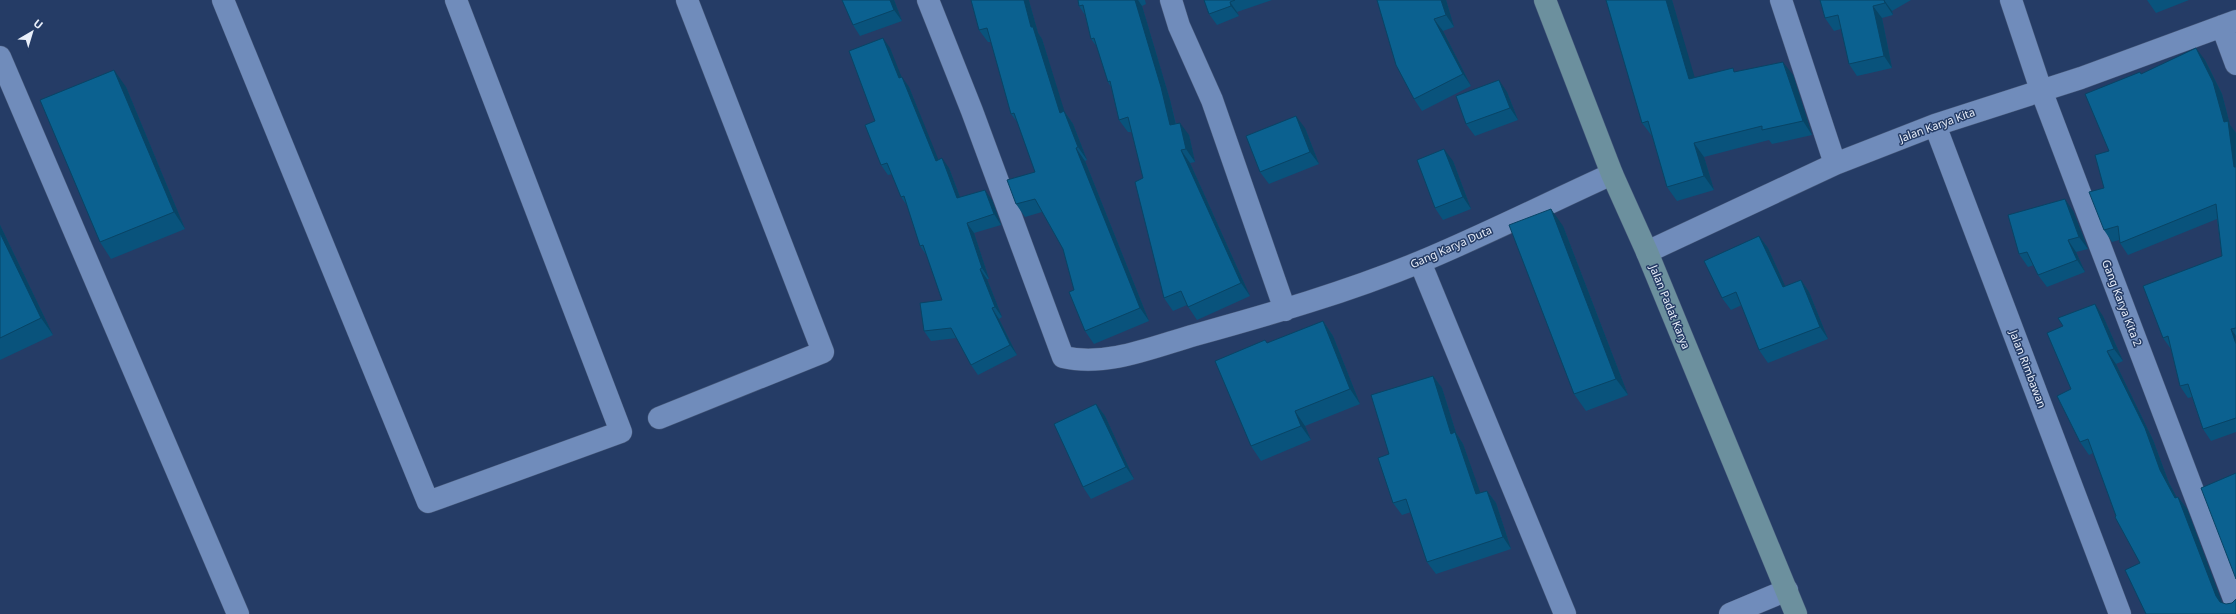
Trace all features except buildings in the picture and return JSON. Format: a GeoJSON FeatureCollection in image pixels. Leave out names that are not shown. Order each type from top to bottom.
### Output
{"type":"FeatureCollection","features":[{"type":"Feature","properties":{"kind":"street"},"geometry":{"type":"LineString","coordinates":[[223,0],[428,502],[621,432],[456,0]]}},
{"type":"Feature","properties":{"kind":"street"},"geometry":{"type":"LineString","coordinates":[[659,418],[823,352],[687,0]]}},
{"type":"Feature","properties":{"kind":"street","name":"Gang Karya Duta"},"geometry":{"type":"LineString","coordinates":[[928,0],[972,111],[1063,357],[1079,360],[1120,356],[1285,310],[1346,290],[1420,262],[1612,174]]}},
{"type":"Feature","properties":{"kind":"street"},"geometry":{"type":"LineString","coordinates":[[1172,0],[1179,26],[1212,100],[1285,310]]}},
{"type":"Feature","properties":{"kind":"street","name":"Jalan Padat Karya"},"geometry":{"type":"LineString","coordinates":[[1545,0],[1612,174],[1647,252],[1796,614]]}},
{"type":"Feature","properties":{"kind":"street"},"geometry":{"type":"LineString","coordinates":[[1781,0],[1834,164]]}},
{"type":"Feature","properties":{"kind":"street","name":"Gang Karya Kita 2"},"geometry":{"type":"LineString","coordinates":[[2010,0],[2041,90],[2236,604]]}},
{"type":"Feature","properties":{"kind":"street"},"geometry":{"type":"LineString","coordinates":[[2229,23],[2236,64]]}},
{"type":"Feature","properties":{"kind":"street","name":"Jalan Karya Kita"},"geometry":{"type":"LineString","coordinates":[[1647,252],[1834,164],[1935,125],[2081,78],[2229,23]]}},
{"type":"Feature","properties":{"kind":"street"},"geometry":{"type":"LineString","coordinates":[[0,57],[238,614]]}},
{"type":"Feature","properties":{"kind":"street","name":"Jalan Rimbawan"},"geometry":{"type":"LineString","coordinates":[[1935,125],[2120,614]]}},
{"type":"Feature","properties":{"kind":"street"},"geometry":{"type":"LineString","coordinates":[[1420,262],[1565,614]]}},
{"type":"Feature","properties":{"kind":"street"},"geometry":{"type":"LineString","coordinates":[[1730,614],[1787,590]]}}]}
